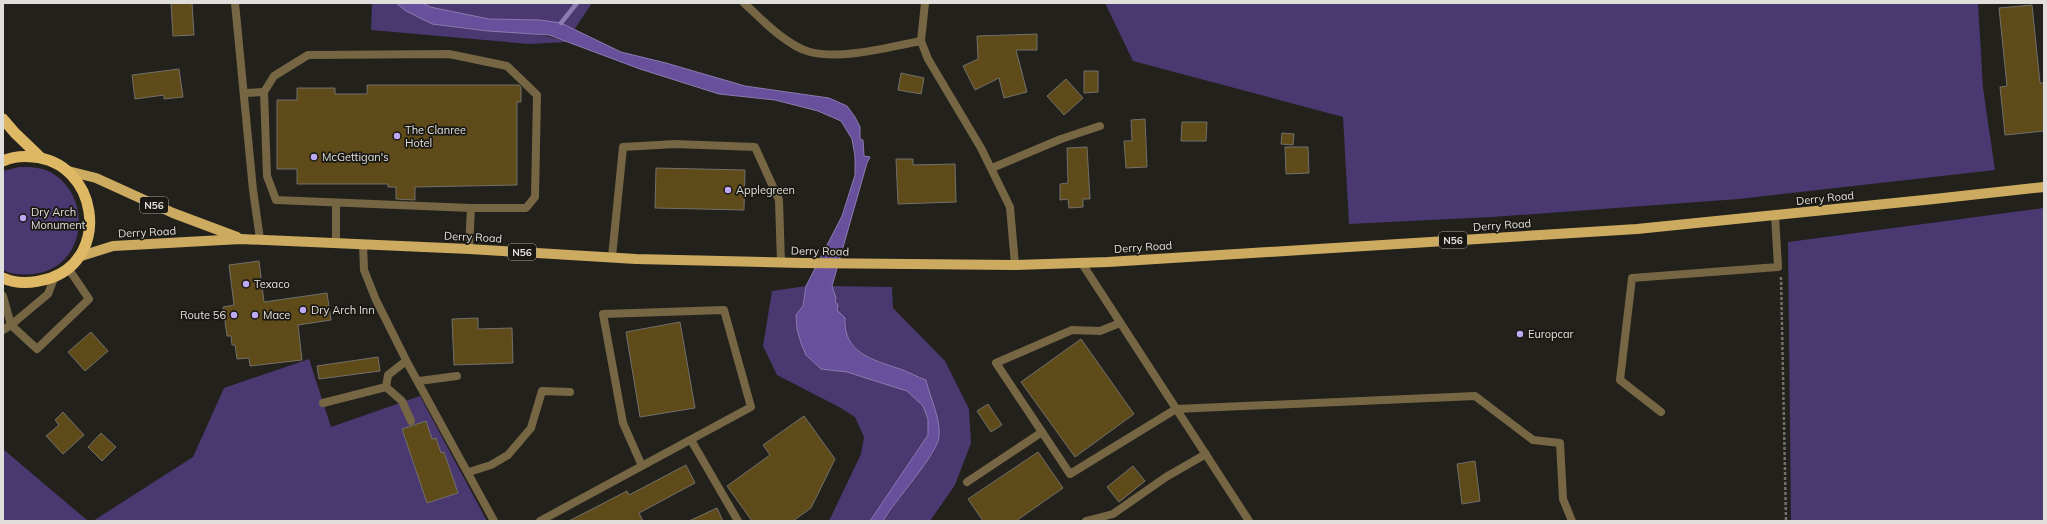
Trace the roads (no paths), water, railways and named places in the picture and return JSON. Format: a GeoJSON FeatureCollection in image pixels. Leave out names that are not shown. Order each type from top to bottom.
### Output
{"type":"FeatureCollection","features":[{"type":"Feature","properties":{"kind":"highway"},"geometry":{"type":"LineString","coordinates":[[3,119],[40,157]]}},
{"type":"Feature","properties":{"kind":"highway"},"geometry":{"type":"LineString","coordinates":[[3,161],[24,156],[40,157],[54,162],[68,171],[78,182],[86,196],[90,211],[90,227],[86,243],[78,257],[68,268],[55,276],[40,282],[25,283],[3,278]]}},
{"type":"Feature","properties":{"kind":"main road","name":"Derry Road"},"geometry":{"type":"LineString","coordinates":[[68,171],[96,178],[173,213],[241,238]]}},
{"type":"Feature","properties":{"kind":"main road","name":"Derry Road"},"geometry":{"type":"LineString","coordinates":[[78,257],[113,246],[241,238],[612,257],[781,263],[1015,265],[1108,262],[1637,229],[2044,187]]}},
{"type":"Feature","properties":{"kind":"street"},"geometry":{"type":"LineString","coordinates":[[235,3],[253,190],[260,239]]}},
{"type":"Feature","properties":{"kind":"street"},"geometry":{"type":"LineString","coordinates":[[744,3],[791,43],[809,52],[842,55],[921,41]]}},
{"type":"Feature","properties":{"kind":"street"},"geometry":{"type":"LineString","coordinates":[[925,3],[921,41],[928,59],[992,168],[1010,207],[1015,265]]}},
{"type":"Feature","properties":{"kind":"street"},"geometry":{"type":"LineString","coordinates":[[449,54],[507,66],[537,95],[535,197],[526,208],[471,208],[276,200],[267,176],[264,92],[274,76],[308,55],[449,54]]}},
{"type":"Feature","properties":{"kind":"street"},"geometry":{"type":"LineString","coordinates":[[244,93],[264,92]]}},
{"type":"Feature","properties":{"kind":"street"},"geometry":{"type":"LineString","coordinates":[[992,168],[1061,139],[1100,126]]}},
{"type":"Feature","properties":{"kind":"street"},"geometry":{"type":"LineString","coordinates":[[612,257],[623,147],[675,144],[755,147],[779,200],[781,263]]}},
{"type":"Feature","properties":{"kind":"street"},"geometry":{"type":"LineString","coordinates":[[336,203],[336,242]]}},
{"type":"Feature","properties":{"kind":"street"},"geometry":{"type":"LineString","coordinates":[[469,249],[471,208]]}},
{"type":"Feature","properties":{"kind":"street"},"geometry":{"type":"LineString","coordinates":[[1661,412],[1620,380],[1632,278],[1778,267],[1775,215]]}},
{"type":"Feature","properties":{"kind":"street"},"geometry":{"type":"LineString","coordinates":[[363,244],[364,270],[376,300],[406,361],[419,381],[494,521]]}},
{"type":"Feature","properties":{"kind":"street"},"geometry":{"type":"LineString","coordinates":[[1081,262],[1249,521]]}},
{"type":"Feature","properties":{"kind":"street"},"geometry":{"type":"LineString","coordinates":[[3,296],[11,325],[37,348],[89,299],[68,268]]}},
{"type":"Feature","properties":{"kind":"street"},"geometry":{"type":"LineString","coordinates":[[3,330],[48,294],[55,276]]}},
{"type":"Feature","properties":{"kind":"street"},"geometry":{"type":"LineString","coordinates":[[540,521],[752,407],[724,310],[603,314],[623,423],[642,466]]}},
{"type":"Feature","properties":{"kind":"street"},"geometry":{"type":"LineString","coordinates":[[1120,323],[1100,331],[1072,330],[996,363],[1070,474],[1176,408],[1475,396],[1533,440],[1560,443],[1563,499],[1572,521]]}},
{"type":"Feature","properties":{"kind":"street"},"geometry":{"type":"LineString","coordinates":[[386,387],[388,375],[406,361]]}},
{"type":"Feature","properties":{"kind":"street"},"geometry":{"type":"LineString","coordinates":[[419,381],[457,376]]}},
{"type":"Feature","properties":{"kind":"street"},"geometry":{"type":"LineString","coordinates":[[323,403],[386,387]]}},
{"type":"Feature","properties":{"kind":"street"},"geometry":{"type":"LineString","coordinates":[[386,387],[402,401],[411,420]]}},
{"type":"Feature","properties":{"kind":"street"},"geometry":{"type":"LineString","coordinates":[[469,472],[491,465],[508,455],[531,428],[542,391],[570,392]]}},
{"type":"Feature","properties":{"kind":"street"},"geometry":{"type":"LineString","coordinates":[[967,482],[1042,432]]}},
{"type":"Feature","properties":{"kind":"street"},"geometry":{"type":"LineString","coordinates":[[691,440],[738,521]]}},
{"type":"Feature","properties":{"kind":"street"},"geometry":{"type":"LineString","coordinates":[[1086,521],[1113,514],[1166,477],[1206,454]]}},
{"type":"Feature","properties":{"kind":"waterway"},"geometry":{"type":"LineString","coordinates":[[561,23],[577,3]]}},
{"type":"Feature","properties":{"kind":"place","name":"The Clanree Hotel"},"geometry":{"type":"Point","coordinates":[397,136]}},
{"type":"Feature","properties":{"kind":"place","name":"McGettigan's"},"geometry":{"type":"Point","coordinates":[314,157]}},
{"type":"Feature","properties":{"kind":"place","name":"Applegreen"},"geometry":{"type":"Point","coordinates":[728,190]}},
{"type":"Feature","properties":{"kind":"place","name":"Dry Arch Monument"},"geometry":{"type":"Point","coordinates":[23,218]}},
{"type":"Feature","properties":{"kind":"place","name":"Texaco"},"geometry":{"type":"Point","coordinates":[246,284]}},
{"type":"Feature","properties":{"kind":"place","name":"Dry Arch Inn"},"geometry":{"type":"Point","coordinates":[303,310]}},
{"type":"Feature","properties":{"kind":"place","name":"Route 56"},"geometry":{"type":"Point","coordinates":[234,315]}},
{"type":"Feature","properties":{"kind":"place","name":"Mace"},"geometry":{"type":"Point","coordinates":[255,315]}},
{"type":"Feature","properties":{"kind":"place","name":"Europcar"},"geometry":{"type":"Point","coordinates":[1520,334]}}]}
